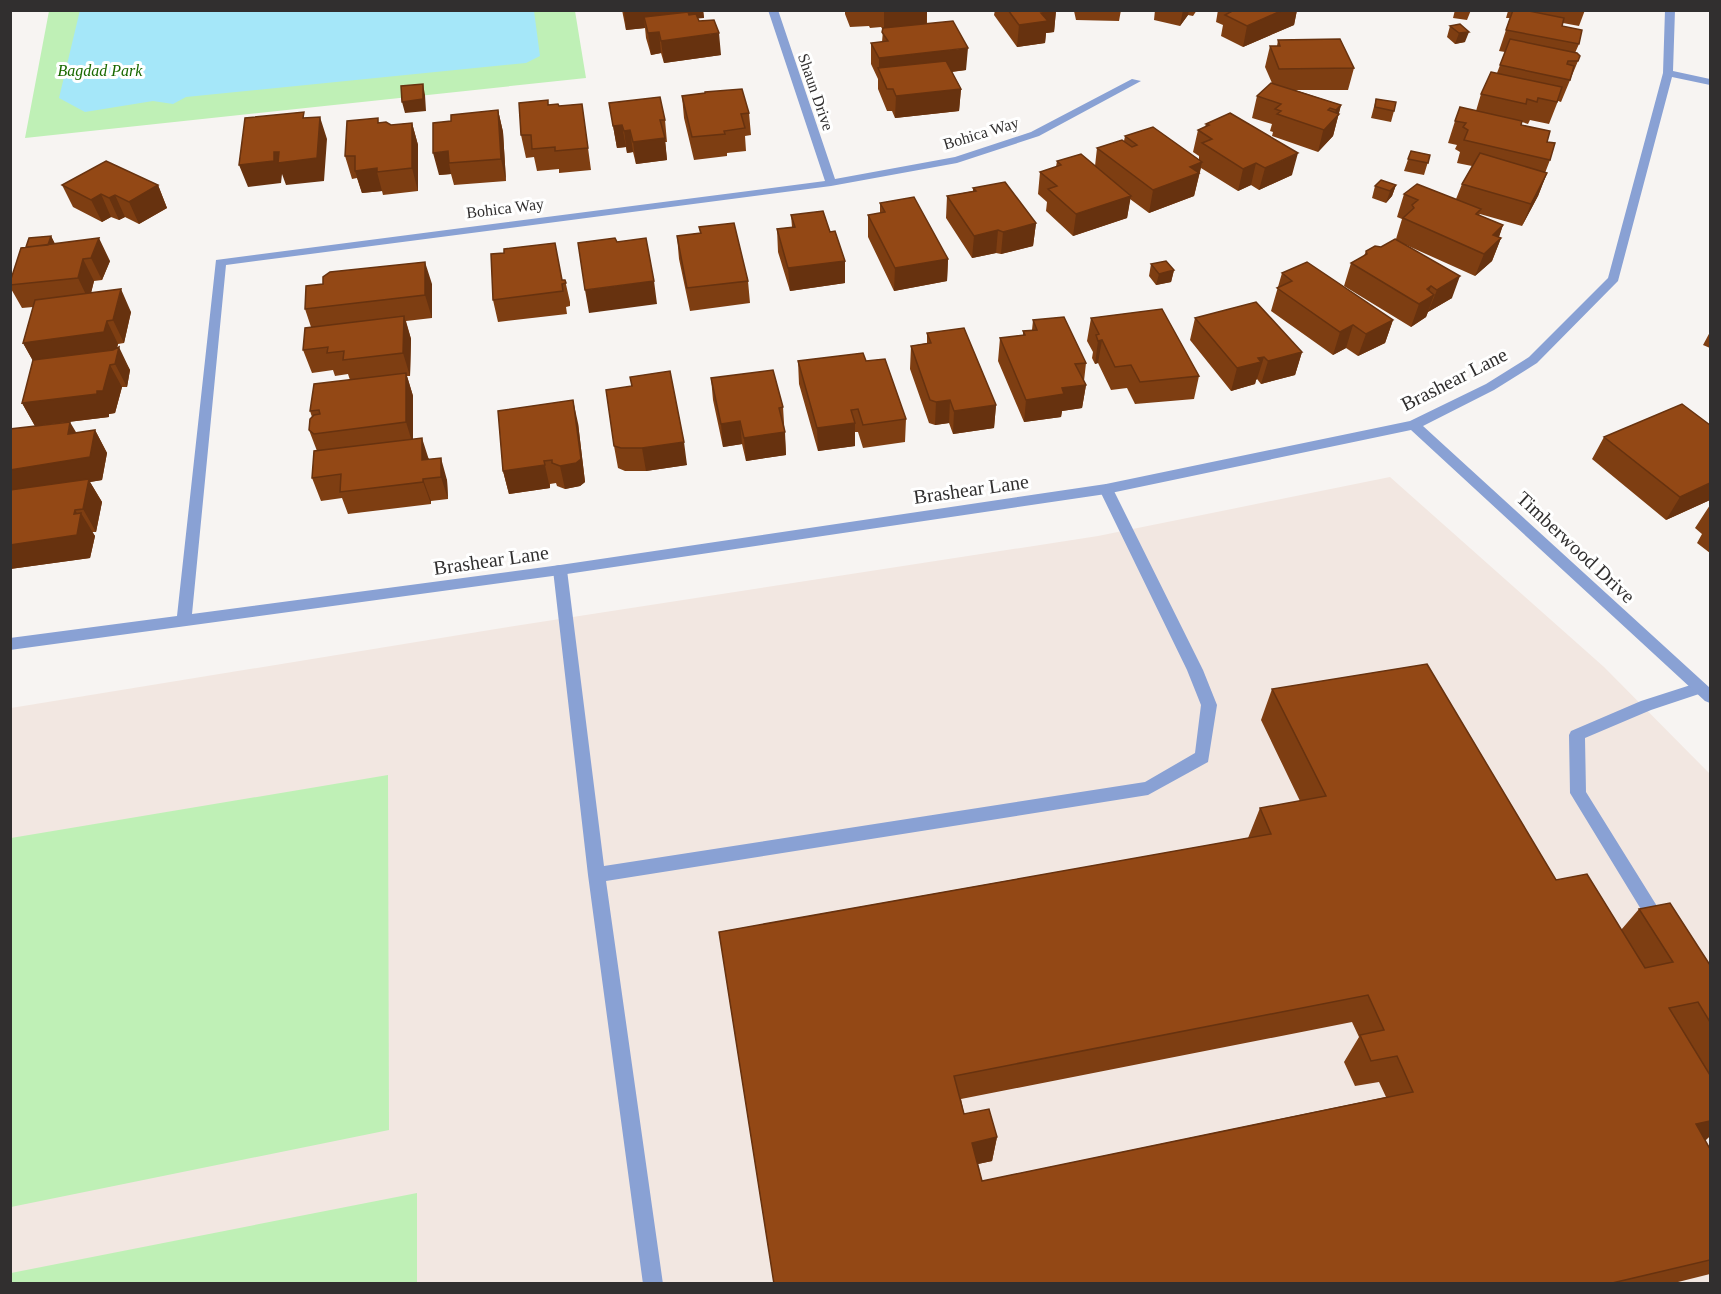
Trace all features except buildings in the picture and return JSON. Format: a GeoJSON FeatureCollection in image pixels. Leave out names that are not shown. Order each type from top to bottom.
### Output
{"type":"FeatureCollection","features":[{"type":"Feature","properties":{"kind":"street","name":"Shaun Drive"},"geometry":{"type":"LineString","coordinates":[[773,10],[831,183]]}},
{"type":"Feature","properties":{"kind":"street","name":"Brashear Lane"},"geometry":{"type":"LineString","coordinates":[[10,644],[560,570],[1107,489],[1414,425],[1490,387],[1533,360],[1614,279],[1668,74],[1670,10]]}},
{"type":"Feature","properties":{"kind":"street"},"geometry":{"type":"LineString","coordinates":[[1668,74],[1710,81]]}},
{"type":"Feature","properties":{"kind":"street","name":"Bohica Way"},"geometry":{"type":"LineString","coordinates":[[184,622],[220,262],[831,183],[957,160],[1035,134],[1136,81]]}},
{"type":"Feature","properties":{"kind":"street","name":"Timberwood Drive"},"geometry":{"type":"LineString","coordinates":[[1414,425],[1705,693]]}},
{"type":"Feature","properties":{"kind":"street"},"geometry":{"type":"LineString","coordinates":[[597,875],[1148,788],[1202,757],[1209,705],[1195,670],[1107,489]]}},
{"type":"Feature","properties":{"kind":"street"},"geometry":{"type":"LineString","coordinates":[[560,570],[597,875],[653,1284]]}},
{"type":"Feature","properties":{"kind":"street"},"geometry":{"type":"LineString","coordinates":[[1668,938],[1578,793],[1576,735],[1646,705],[1705,693]]}},
{"type":"Feature","properties":{"kind":"shaded area"},"geometry":{"type":"Polygon","coordinates":[[[1390,477],[1604,667],[1710,774],[1710,1283],[11,1284],[11,708],[502,628],[1098,536],[1390,477]]]}},
{"type":"Feature","properties":{"kind":"green space","name":"Bagdad Park"},"geometry":{"type":"Polygon","coordinates":[[[49,11],[575,11],[586,78],[25,138],[49,11]]]}},
{"type":"Feature","properties":{"kind":"green space"},"geometry":{"type":"Polygon","coordinates":[[[388,775],[389,1130],[11,1207],[11,838],[388,775]]]}},
{"type":"Feature","properties":{"kind":"green space"},"geometry":{"type":"Polygon","coordinates":[[[417,1193],[417,1283],[11,1283],[11,1273],[417,1193]]]}},
{"type":"Feature","properties":{"kind":"water","name":"Bagdad Park"},"geometry":{"type":"Polygon","coordinates":[[[80,10],[534,11],[540,56],[526,63],[186,97],[173,104],[153,101],[85,112],[59,98],[80,10]]]}}]}
